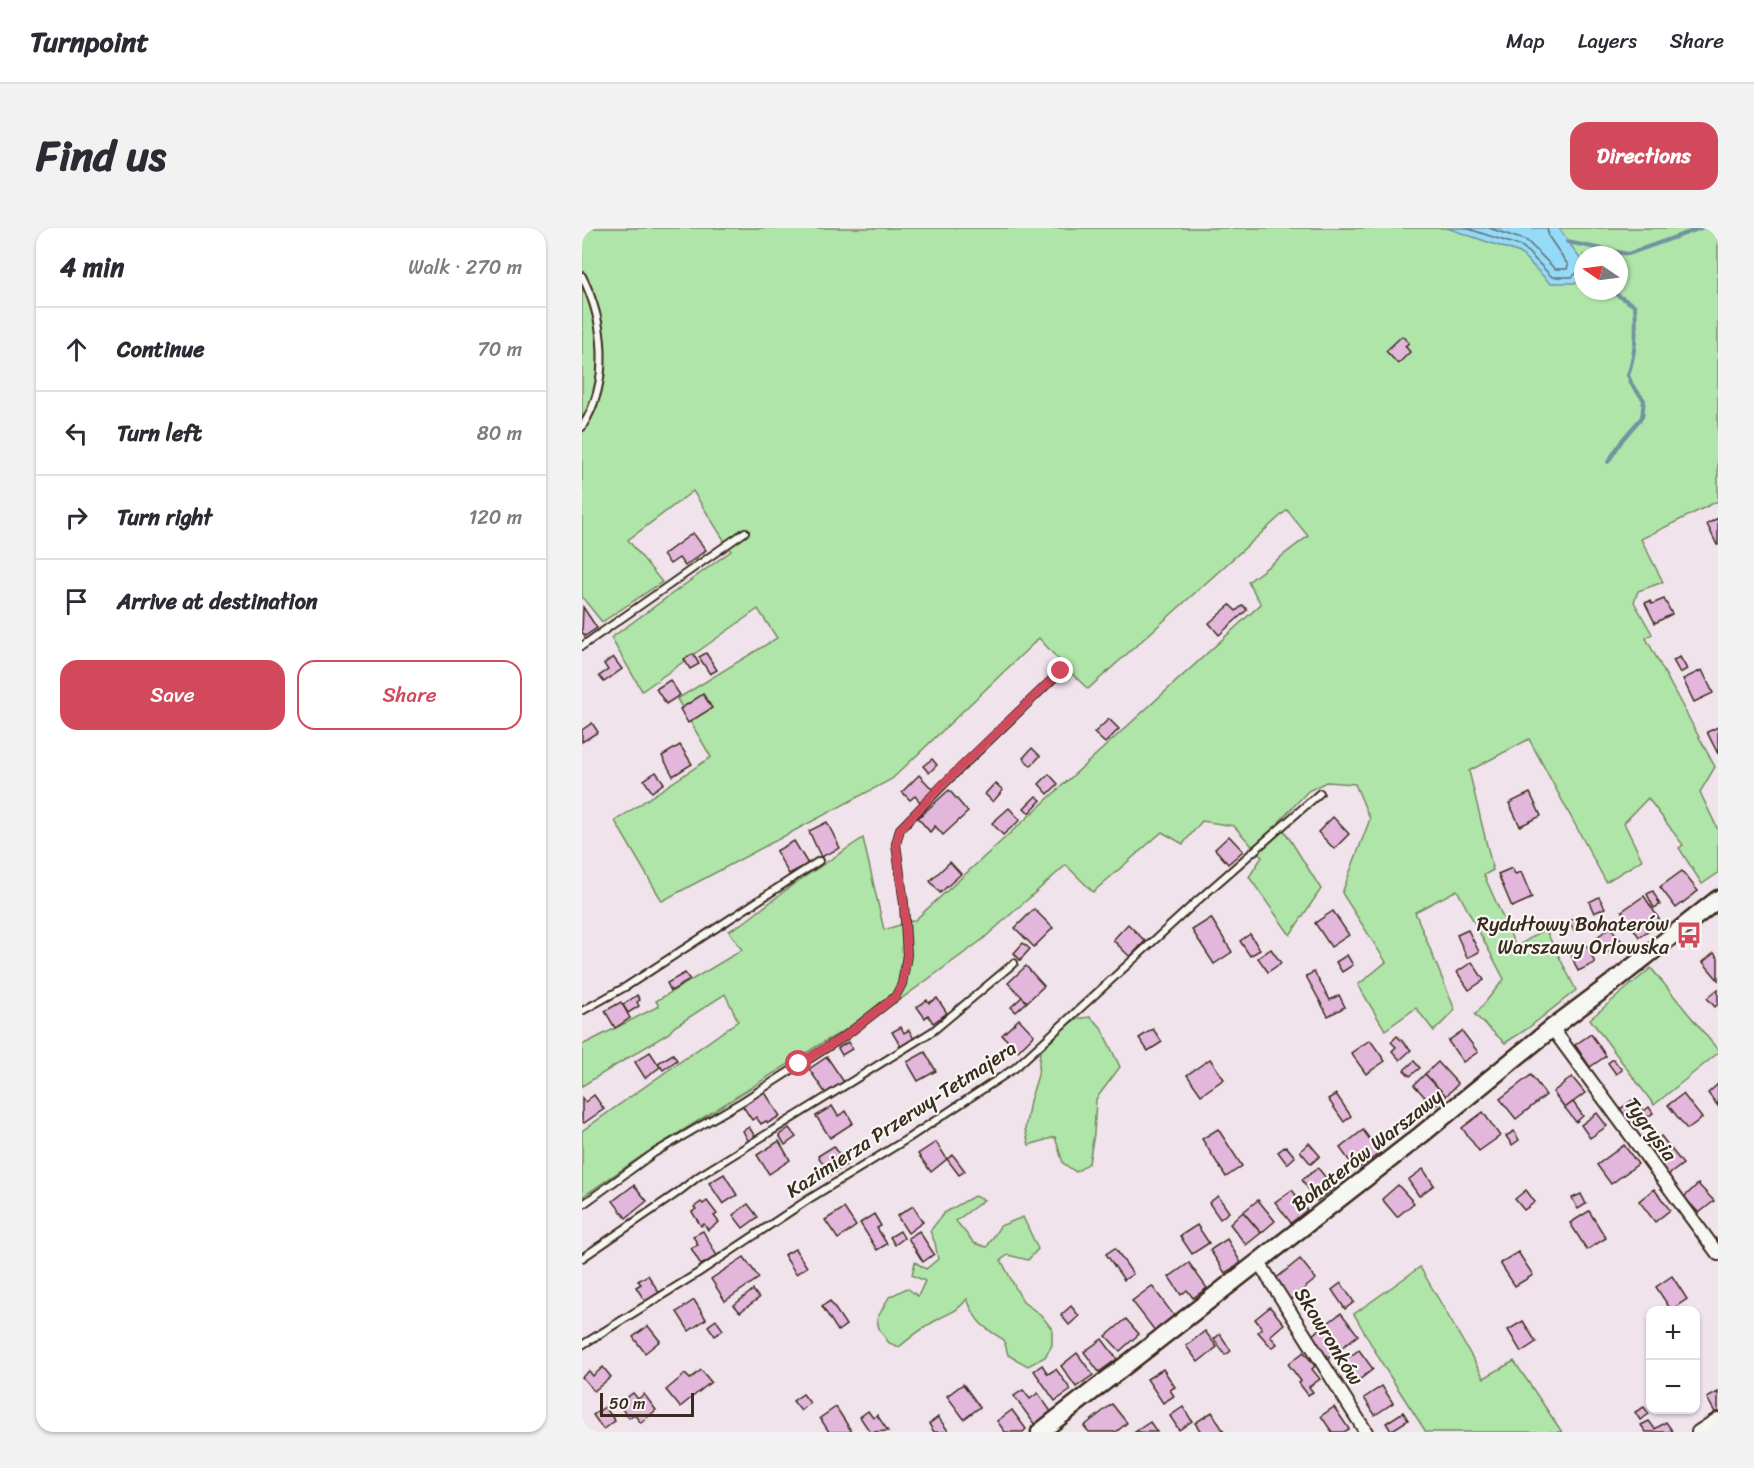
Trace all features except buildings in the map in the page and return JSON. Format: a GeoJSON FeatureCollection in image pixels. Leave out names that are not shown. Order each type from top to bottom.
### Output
{"type":"FeatureCollection","features":[{"type":"Feature","properties":{"kind":"street","name":"Bohaterów Warszawy"},"geometry":{"type":"LineString","coordinates":[[1040,1432],[1421,1135],[1552,1028],[1718,899]]}},
{"type":"Feature","properties":{"kind":"street","name":"Tygrysia"},"geometry":{"type":"LineString","coordinates":[[1552,1028],[1718,1254]]}},
{"type":"Feature","properties":{"kind":"street","name":"Skowronków"},"geometry":{"type":"LineString","coordinates":[[1258,1262],[1366,1432]]}},
{"type":"Feature","properties":{"kind":"street"},"geometry":{"type":"LineString","coordinates":[[1698,1432],[1718,1419]]}},
{"type":"Feature","properties":{"kind":"lane"},"geometry":{"type":"LineString","coordinates":[[582,276],[594,305],[602,356],[600,384],[596,400],[582,427]]}},
{"type":"Feature","properties":{"kind":"lane"},"geometry":{"type":"LineString","coordinates":[[582,646],[745,532]]}},
{"type":"Feature","properties":{"kind":"lane"},"geometry":{"type":"LineString","coordinates":[[582,1205],[654,1153],[743,1101],[845,1036],[895,997],[902,984],[907,956],[904,904],[896,844],[900,829],[944,783],[1061,671]]}},
{"type":"Feature","properties":{"kind":"lane","name":"Kazimierza Przerwy-Tetmajera"},"geometry":{"type":"LineString","coordinates":[[582,1345],[698,1273],[809,1199],[907,1139],[1015,1068],[1197,901],[1320,793]]}},
{"type":"Feature","properties":{"kind":"lane"},"geometry":{"type":"LineString","coordinates":[[582,1011],[636,980],[819,861]]}},
{"type":"Feature","properties":{"kind":"lane"},"geometry":{"type":"LineString","coordinates":[[582,1258],[699,1176],[933,1031],[1014,963]]}},
{"type":"Feature","properties":{"kind":"green space"},"geometry":{"type":"Polygon","coordinates":[[[582,228],[1718,228],[1718,501],[1641,539],[1663,582],[1638,591],[1634,602],[1652,634],[1646,638],[1715,767],[1700,792],[1718,830],[1718,873],[1702,884],[1679,848],[1683,845],[1648,798],[1624,823],[1642,860],[1606,882],[1529,739],[1469,771],[1493,870],[1484,875],[1516,947],[1545,929],[1576,990],[1527,1029],[1505,1043],[1475,1015],[1504,979],[1457,890],[1415,912],[1455,1010],[1434,1031],[1416,1008],[1385,1030],[1358,985],[1386,962],[1342,893],[1370,819],[1355,784],[1326,782],[1308,791],[1279,822],[1321,889],[1290,935],[1249,877],[1262,857],[1234,826],[1202,821],[1183,844],[1162,832],[1093,892],[1066,865],[982,940],[898,1001],[822,1043],[642,1156],[582,1197],[582,1131],[738,1021],[725,994],[674,1027],[669,1033],[582,1086],[582,1045],[659,1006],[656,1001],[742,950],[729,931],[863,838],[884,930],[915,920],[1261,604],[1248,582],[1308,536],[1287,510],[1088,689],[1039,638],[892,779],[662,901],[615,821],[711,757],[677,699],[777,638],[758,609],[642,691],[611,638],[731,551],[693,491],[628,540],[662,582],[602,622],[582,597],[582,228]]]}},
{"type":"Feature","properties":{"kind":"green space"},"geometry":{"type":"Polygon","coordinates":[[[1651,968],[1718,1050],[1718,1053],[1654,1105],[1590,1019],[1651,968]]]}},
{"type":"Feature","properties":{"kind":"green space"},"geometry":{"type":"Polygon","coordinates":[[[1090,1017],[1100,1026],[1120,1067],[1096,1099],[1094,1134],[1089,1163],[1076,1172],[1063,1163],[1055,1137],[1029,1145],[1025,1129],[1038,1075],[1040,1052],[1076,1019],[1090,1017]]]}},
{"type":"Feature","properties":{"kind":"green space"},"geometry":{"type":"Polygon","coordinates":[[[974,1196],[984,1200],[956,1221],[974,1243],[987,1247],[1000,1226],[1023,1217],[1038,1249],[1028,1260],[1008,1255],[1001,1260],[1023,1302],[1041,1315],[1052,1329],[1052,1345],[1045,1357],[1028,1366],[1008,1355],[1004,1340],[981,1324],[967,1299],[956,1310],[912,1336],[899,1347],[889,1343],[879,1329],[877,1319],[889,1297],[907,1288],[918,1296],[925,1281],[912,1275],[915,1262],[926,1269],[938,1259],[930,1231],[944,1213],[974,1196]]]}},
{"type":"Feature","properties":{"kind":"green space"},"geometry":{"type":"Polygon","coordinates":[[[1420,1267],[1484,1378],[1514,1361],[1562,1432],[1426,1432],[1386,1370],[1354,1314],[1420,1267]]]}},
{"type":"Feature","properties":{"kind":"water"},"geometry":{"type":"Polygon","coordinates":[[[1447,228],[1559,228],[1574,250],[1574,283],[1550,283],[1520,253],[1447,228]]]}},
{"type":"Feature","properties":{"kind":"waterway"},"geometry":{"type":"LineString","coordinates":[[1567,242],[1628,254],[1701,228]]}},
{"type":"Feature","properties":{"kind":"waterway"},"geometry":{"type":"LineString","coordinates":[[1608,462],[1623,439],[1642,417],[1644,400],[1632,385],[1628,375],[1633,358],[1636,324],[1635,306],[1625,300]]}},
{"type":"Feature","properties":{"kind":"place","name":"Rydułtowy Bohaterów Warszawy Orlowska"},"geometry":{"type":"Point","coordinates":[1689,935]}},
{"type":"Feature","properties":{"kind":"route"},"geometry":{"type":"LineString","coordinates":[[799,1064],[845,1036],[895,997],[902,984],[907,956],[904,904],[897,864],[896,844],[900,829],[944,783],[1061,671]]}}]}
